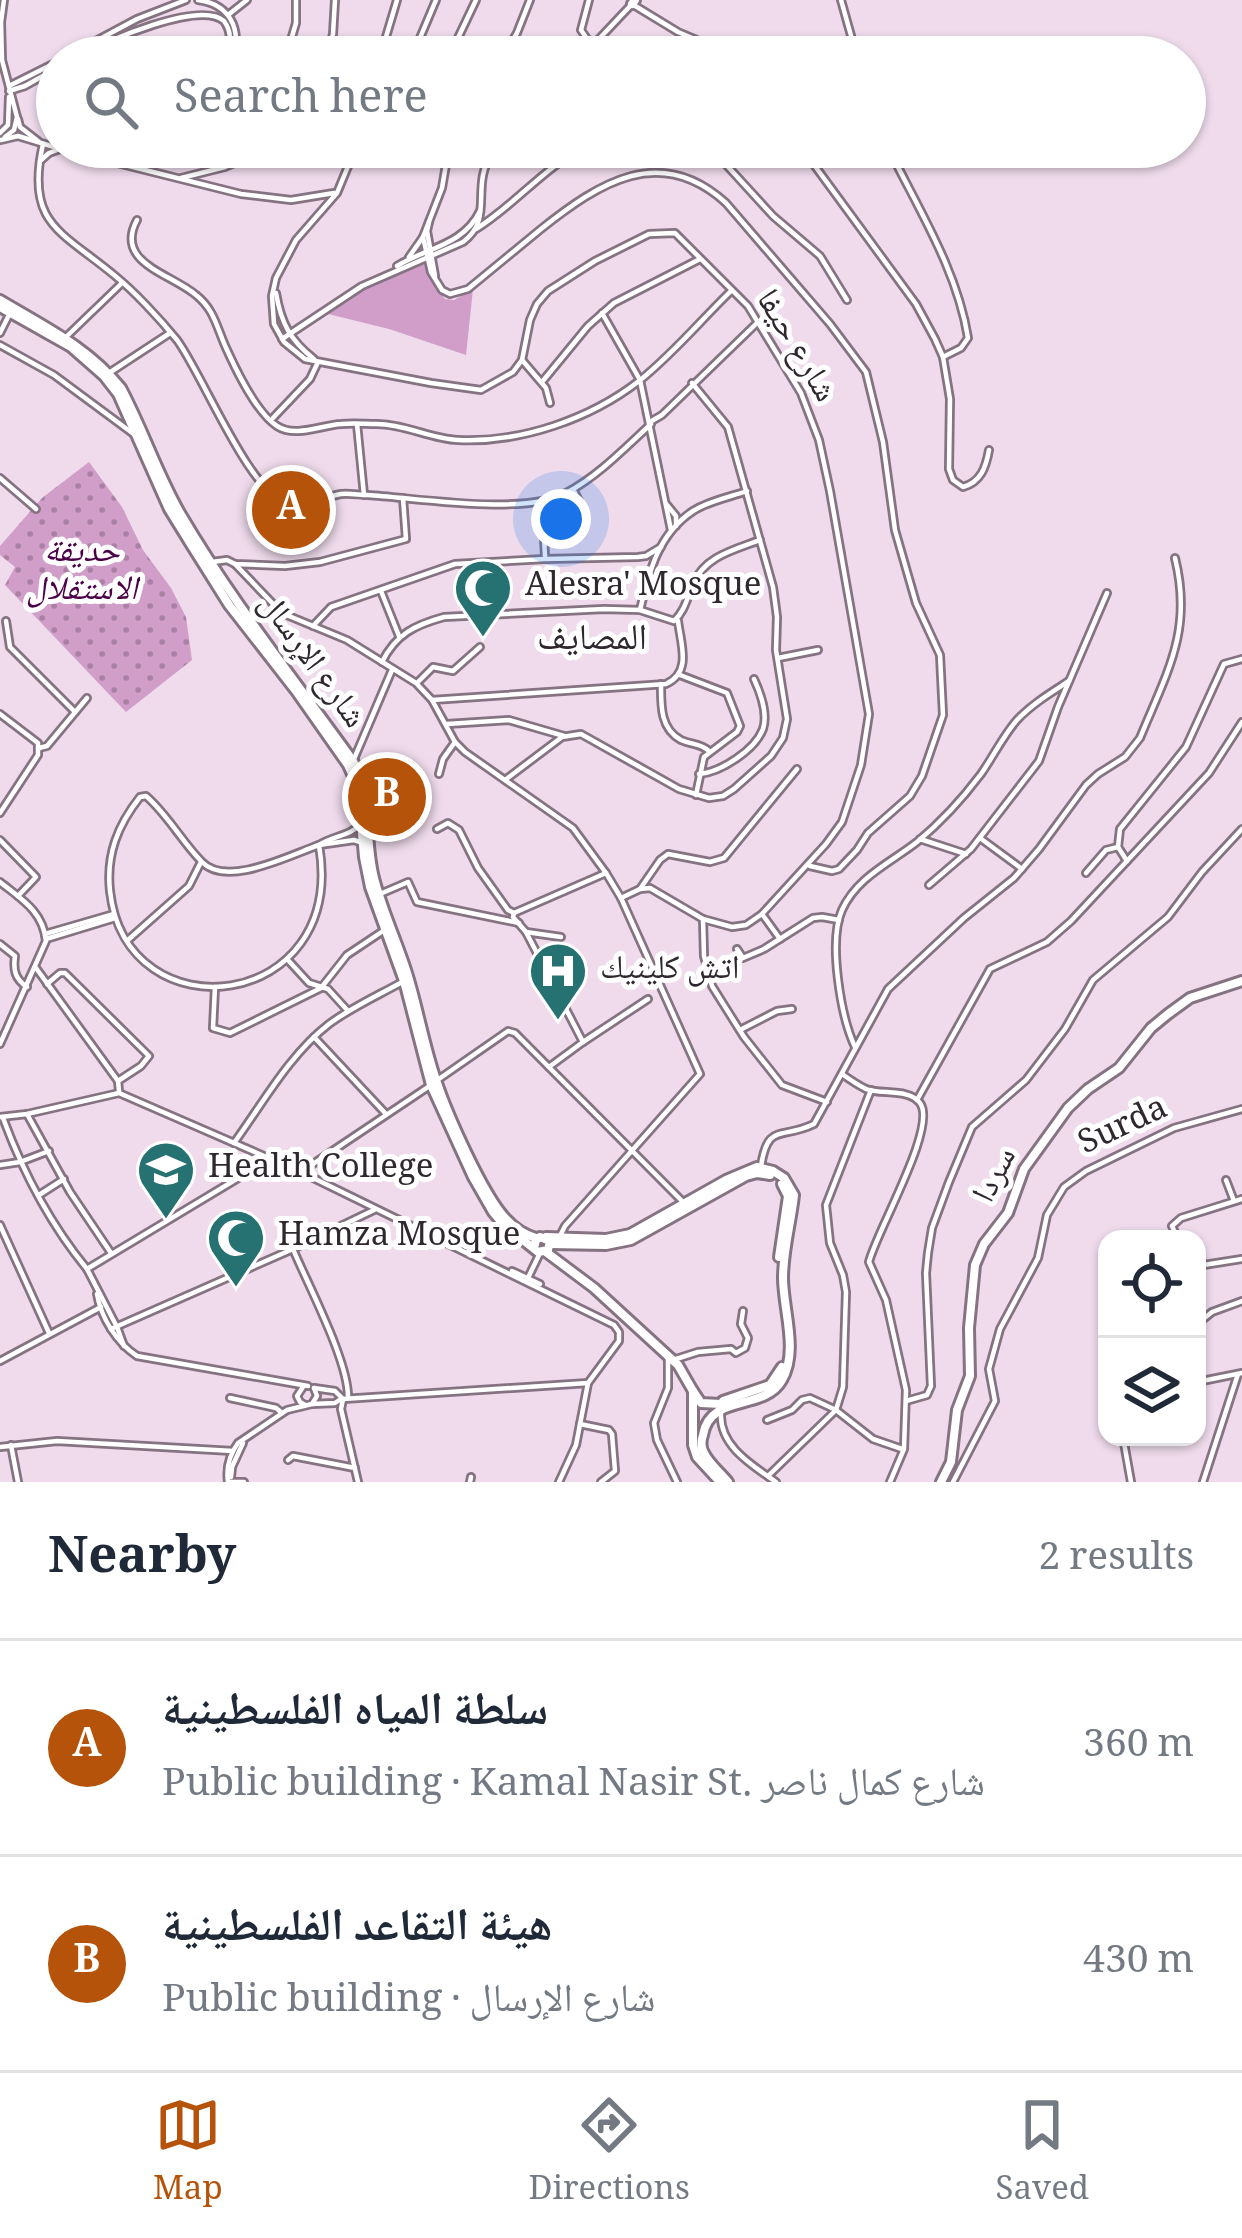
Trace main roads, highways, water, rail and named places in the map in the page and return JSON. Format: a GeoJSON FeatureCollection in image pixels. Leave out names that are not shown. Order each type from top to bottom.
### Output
{"type":"FeatureCollection","features":[{"type":"Feature","properties":{"kind":"main road","name":"شارع الإرسال"},"geometry":{"type":"LineString","coordinates":[[5,309],[66,337],[109,373],[133,410],[176,506],[210,562],[353,761],[364,787],[371,864],[434,1083],[503,1224],[594,1288],[671,1358],[693,1391]]}},
{"type":"Feature","properties":{"kind":"main road","name":"شارع الإرسال"},"geometry":{"type":"LineString","coordinates":[[5,309],[71,347],[118,394],[169,509],[229,605],[348,765],[358,787],[370,887],[406,980]]}},
{"type":"Feature","properties":{"kind":"main road","name":"سردا"},"geometry":{"type":"LineString","coordinates":[[940,1482],[951,1462],[957,1410],[970,1376],[975,1265],[984,1244],[1008,1214],[1024,1169],[1068,1108],[1119,1068],[1151,1028],[1190,998],[1242,981]]}},
{"type":"Feature","properties":{"kind":"main road"},"geometry":{"type":"LineString","coordinates":[[541,1248],[631,1240],[761,1170]]}},
{"type":"Feature","properties":{"kind":"main road"},"geometry":{"type":"LineString","coordinates":[[541,1248],[560,1236],[625,1236],[726,1180],[761,1170],[776,1178],[788,1196],[778,1272],[784,1358],[770,1385],[724,1401],[724,1407],[707,1422],[701,1440],[704,1454],[724,1482]]}},
{"type":"Feature","properties":{"kind":"main road"},"geometry":{"type":"LineString","coordinates":[[693,1391],[701,1403],[724,1407]]}},
{"type":"Feature","properties":{"kind":"main road"},"geometry":{"type":"LineString","coordinates":[[693,1391],[697,1457],[724,1482]]}},
{"type":"Feature","properties":{"kind":"place","name":"سلطة المياه الفلسطينية"},"geometry":{"type":"Point","coordinates":[291,510]}},
{"type":"Feature","properties":{"kind":"place","name":"Alesra' Mosque"},"geometry":{"type":"Point","coordinates":[483,639]}},
{"type":"Feature","properties":{"kind":"place","name":"هيئة التقاعد الفلسطينية"},"geometry":{"type":"Point","coordinates":[387,797]}},
{"type":"Feature","properties":{"kind":"place","name":"اتش كلينيك"},"geometry":{"type":"Point","coordinates":[558,1022]}},
{"type":"Feature","properties":{"kind":"place","name":"Health College"},"geometry":{"type":"Point","coordinates":[166,1221]}},
{"type":"Feature","properties":{"kind":"place","name":"Hamza Mosque"},"geometry":{"type":"Point","coordinates":[236,1289]}},
{"type":"Feature","properties":{"kind":"district","name":"المصايف"},"geometry":{"type":"Point","coordinates":[592,641]}},
{"type":"Feature","properties":{"kind":"park label","name":"حديقة الاستقلال"},"geometry":{"type":"Point","coordinates":[82,573]}}]}
